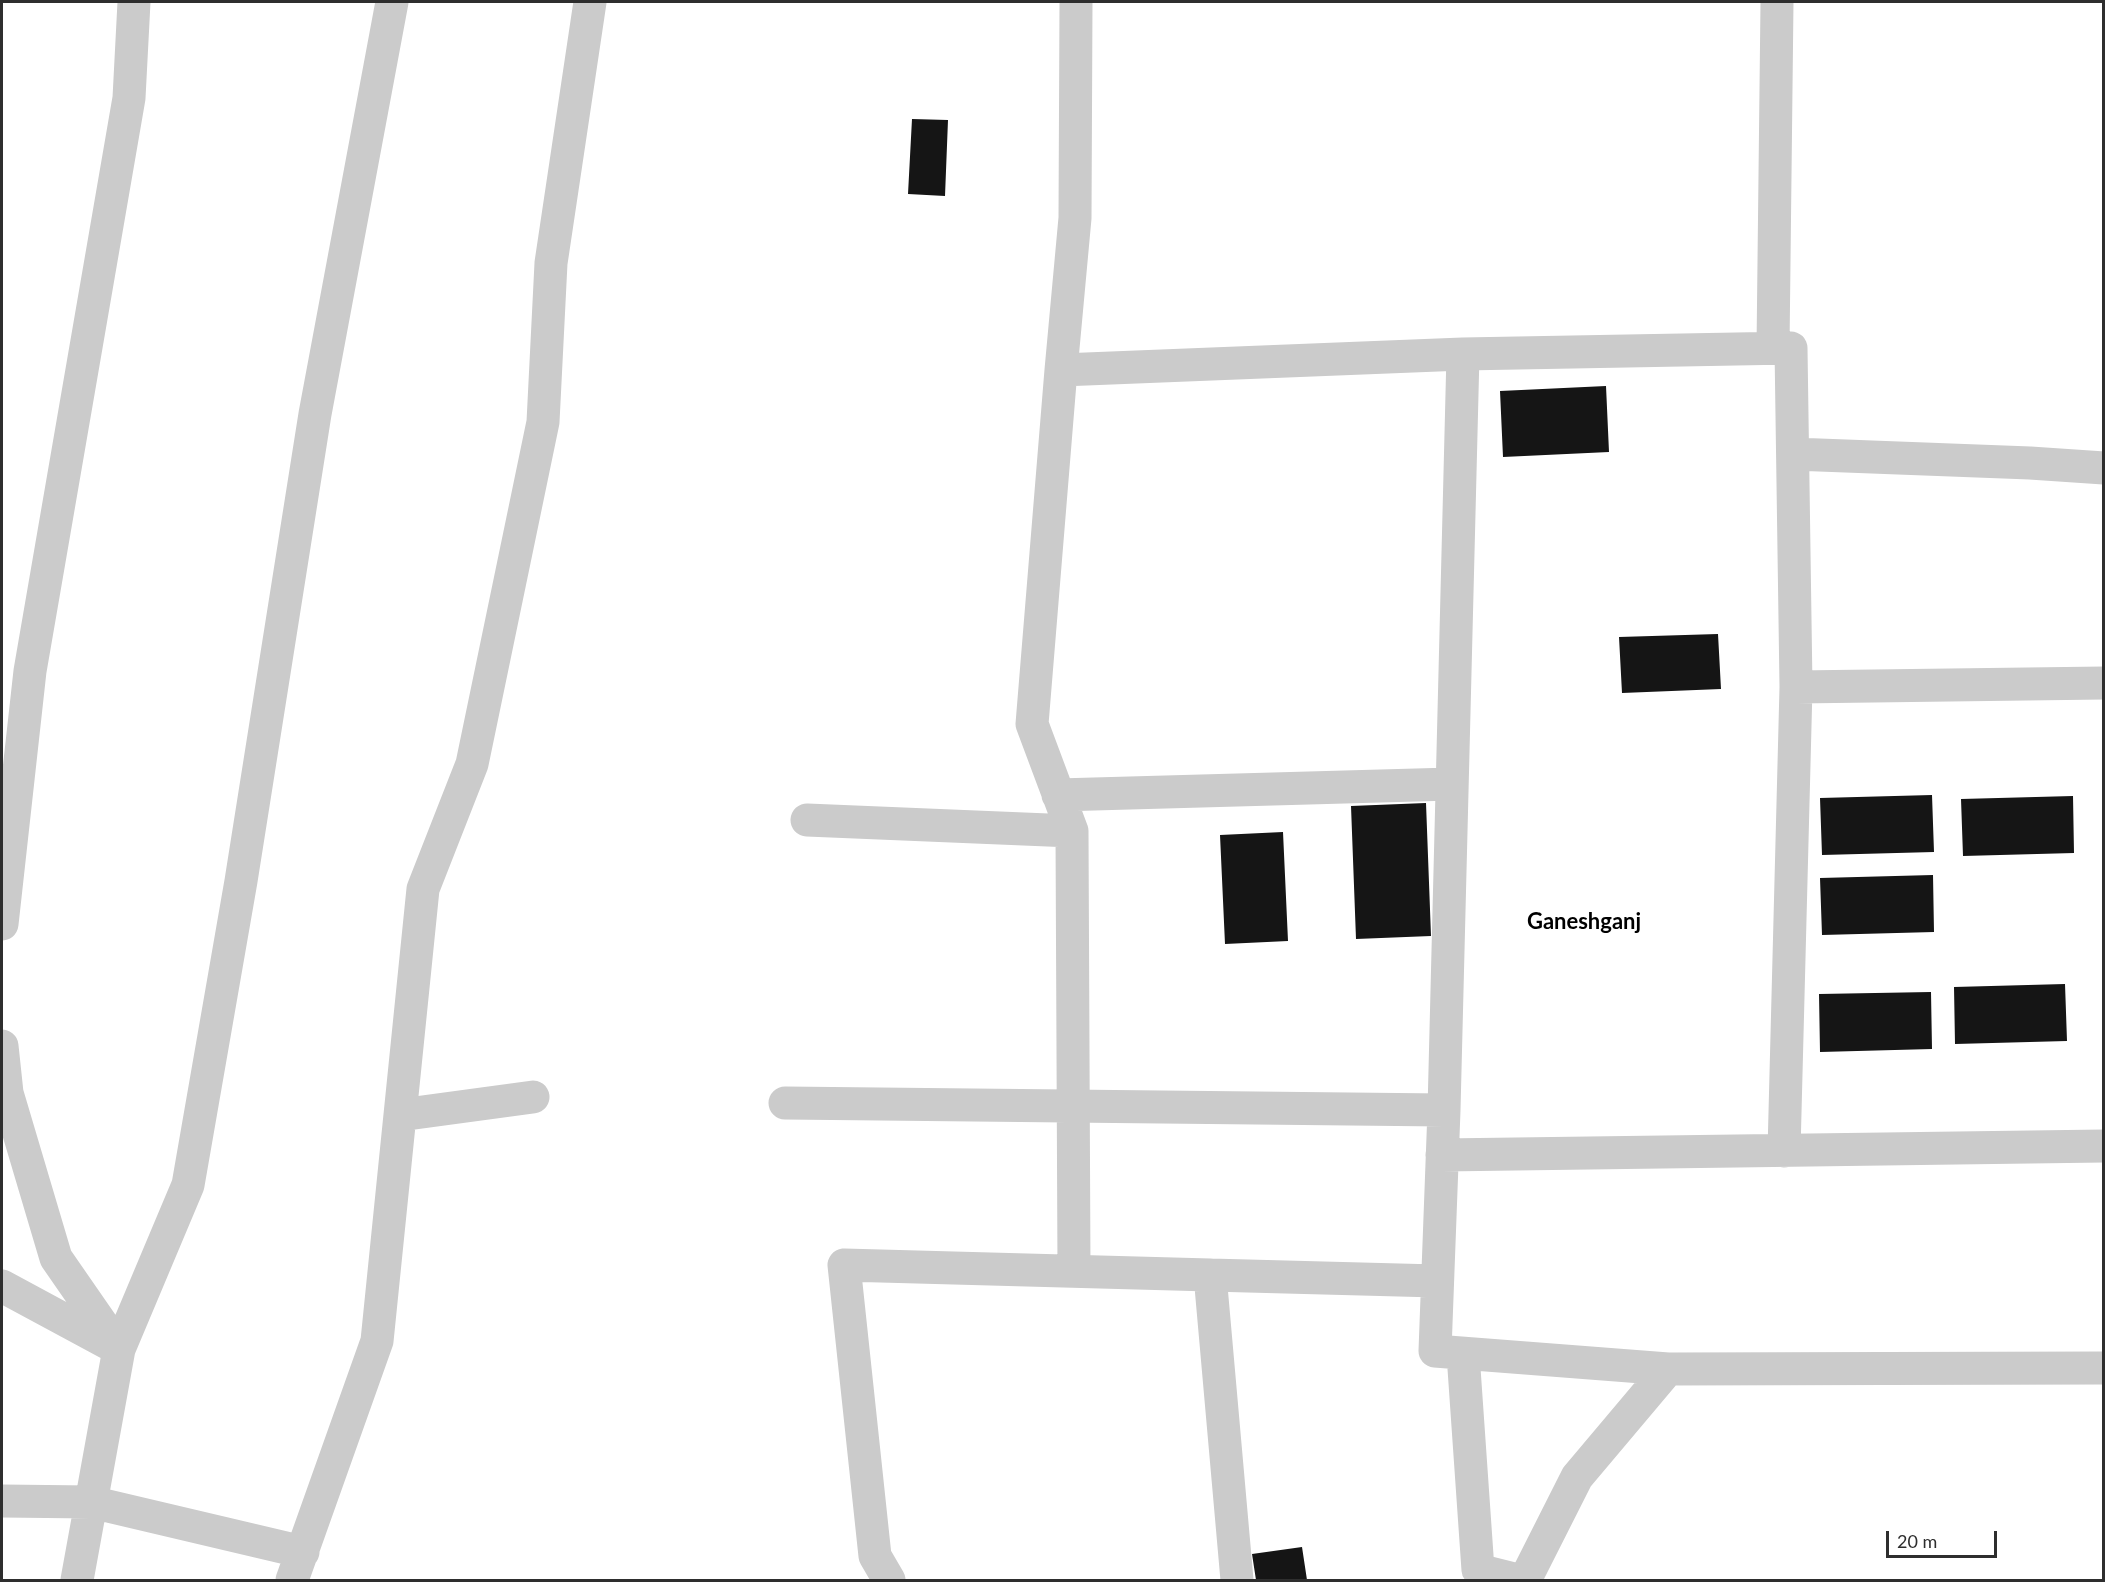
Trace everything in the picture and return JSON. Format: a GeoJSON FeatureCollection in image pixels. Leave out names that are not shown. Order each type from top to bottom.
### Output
{"type":"FeatureCollection","features":[{"type":"Feature","properties":{"kind":"street"},"geometry":{"type":"LineString","coordinates":[[2,924],[30,671],[129,99],[134,2]]}},
{"type":"Feature","properties":{"kind":"street"},"geometry":{"type":"LineString","coordinates":[[77,1581],[119,1349],[188,1185],[241,881],[315,414],[392,2]]}},
{"type":"Feature","properties":{"kind":"street"},"geometry":{"type":"LineString","coordinates":[[2,1502],[91,1502],[298,1566],[377,1341],[423,890],[472,764],[543,422],[551,262],[590,2]]}},
{"type":"Feature","properties":{"kind":"street"},"geometry":{"type":"LineString","coordinates":[[1074,1271],[1072,831],[1032,724],[1060,370],[1076,218],[1076,2]]}},
{"type":"Feature","properties":{"kind":"street"},"geometry":{"type":"LineString","coordinates":[[1773,348],[1777,2]]}},
{"type":"Feature","properties":{"kind":"street"},"geometry":{"type":"LineString","coordinates":[[1060,370],[1463,354],[1791,348],[1796,687],[1784,1151]]}},
{"type":"Feature","properties":{"kind":"street"},"geometry":{"type":"LineString","coordinates":[[1463,354],[1444,1110],[1435,1351],[1668,1369],[2103,1368]]}},
{"type":"Feature","properties":{"kind":"street"},"geometry":{"type":"LineString","coordinates":[[1793,454],[2103,468]]}},
{"type":"Feature","properties":{"kind":"street"},"geometry":{"type":"LineString","coordinates":[[1796,687],[2103,683]]}},
{"type":"Feature","properties":{"kind":"street"},"geometry":{"type":"LineString","coordinates":[[1058,795],[1452,784]]}},
{"type":"Feature","properties":{"kind":"street"},"geometry":{"type":"LineString","coordinates":[[807,820],[1072,831]]}},
{"type":"Feature","properties":{"kind":"street"},"geometry":{"type":"LineString","coordinates":[[2,1046],[7,1093],[56,1257],[119,1349]]}},
{"type":"Feature","properties":{"kind":"street"},"geometry":{"type":"LineString","coordinates":[[400,1115],[533,1096]]}},
{"type":"Feature","properties":{"kind":"street"},"geometry":{"type":"LineString","coordinates":[[785,1103],[1444,1110]]}},
{"type":"Feature","properties":{"kind":"street"},"geometry":{"type":"LineString","coordinates":[[1442,1155],[2103,1146]]}},
{"type":"Feature","properties":{"kind":"street"},"geometry":{"type":"LineString","coordinates":[[890,1581],[875,1556],[844,1265],[1437,1281]]}},
{"type":"Feature","properties":{"kind":"street"},"geometry":{"type":"LineString","coordinates":[[1210,1275],[1238,1581]]}},
{"type":"Feature","properties":{"kind":"street"},"geometry":{"type":"LineString","coordinates":[[2,1286],[119,1349]]}},
{"type":"Feature","properties":{"kind":"street"},"geometry":{"type":"LineString","coordinates":[[1463,1354],[1478,1570],[1518,1581]]}},
{"type":"Feature","properties":{"kind":"street"},"geometry":{"type":"LineString","coordinates":[[1525,1581],[1577,1477],[1668,1369]]}},
{"type":"Feature","properties":{"kind":"building"},"geometry":{"type":"Polygon","coordinates":[[[912,119],[948,120],[945,196],[908,194],[912,119]]]}},
{"type":"Feature","properties":{"kind":"building"},"geometry":{"type":"Polygon","coordinates":[[[1606,386],[1609,452],[1503,457],[1500,391],[1606,386]]]}},
{"type":"Feature","properties":{"kind":"building"},"geometry":{"type":"Polygon","coordinates":[[[1718,634],[1721,689],[1622,693],[1619,637],[1718,634]]]}},
{"type":"Feature","properties":{"kind":"building"},"geometry":{"type":"Polygon","coordinates":[[[1932,795],[1934,852],[1822,855],[1820,798],[1932,795]]]}},
{"type":"Feature","properties":{"kind":"building"},"geometry":{"type":"Polygon","coordinates":[[[2073,796],[2074,853],[1963,856],[1961,799],[2073,796]]]}},
{"type":"Feature","properties":{"kind":"building"},"geometry":{"type":"Polygon","coordinates":[[[1426,803],[1431,936],[1356,939],[1351,806],[1426,803]]]}},
{"type":"Feature","properties":{"kind":"building"},"geometry":{"type":"Polygon","coordinates":[[[1283,832],[1288,941],[1225,944],[1220,835],[1283,832]]]}},
{"type":"Feature","properties":{"kind":"building"},"geometry":{"type":"Polygon","coordinates":[[[1933,875],[1934,932],[1822,935],[1820,878],[1933,875]]]}},
{"type":"Feature","properties":{"kind":"building"},"geometry":{"type":"Polygon","coordinates":[[[2065,984],[2067,1041],[1955,1044],[1954,987],[2065,984]]]}},
{"type":"Feature","properties":{"kind":"building"},"geometry":{"type":"Polygon","coordinates":[[[1931,992],[1932,1049],[1820,1052],[1819,994],[1931,992]]]}},
{"type":"Feature","properties":{"kind":"building"},"geometry":{"type":"Polygon","coordinates":[[[1302,1547],[1307,1580],[1256,1580],[1252,1554],[1302,1547]]]}},
{"type":"Feature","properties":{"kind":"district","name":"Ganeshganj"},"geometry":{"type":"Point","coordinates":[1584,922]}}]}
